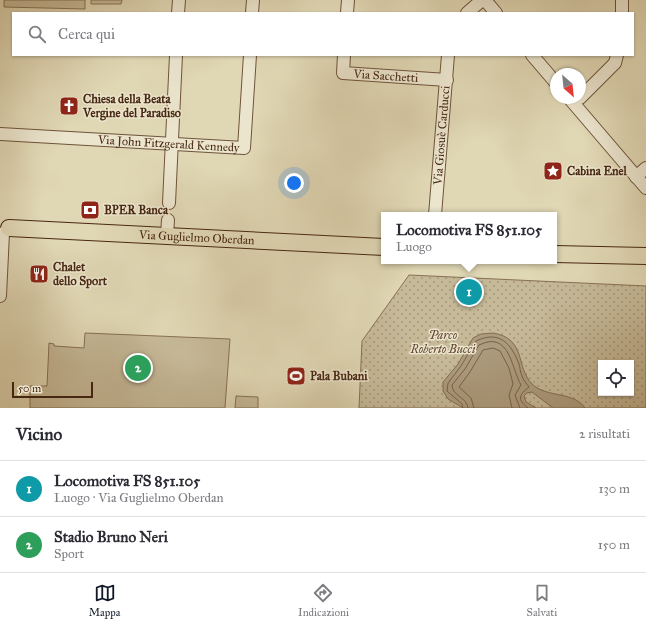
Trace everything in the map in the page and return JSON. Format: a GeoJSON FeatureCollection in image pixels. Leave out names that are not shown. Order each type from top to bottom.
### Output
{"type":"FeatureCollection","features":[{"type":"Feature","properties":{"kind":"main road","name":"Via Guglielmo Oberdan"},"geometry":{"type":"LineString","coordinates":[[3,229],[168,228],[381,247]]}},
{"type":"Feature","properties":{"kind":"main road"},"geometry":{"type":"LineString","coordinates":[[557,254],[643,255]]}},
{"type":"Feature","properties":{"kind":"street"},"geometry":{"type":"LineString","coordinates":[[178,12],[179,0]]}},
{"type":"Feature","properties":{"kind":"street"},"geometry":{"type":"LineString","coordinates":[[252,12],[253,0]]}},
{"type":"Feature","properties":{"kind":"street"},"geometry":{"type":"LineString","coordinates":[[347,12],[348,0]]}},
{"type":"Feature","properties":{"kind":"street"},"geometry":{"type":"LineString","coordinates":[[468,12],[484,0],[495,12]]}},
{"type":"Feature","properties":{"kind":"street"},"geometry":{"type":"LineString","coordinates":[[622,0],[622,12]]}},
{"type":"Feature","properties":{"kind":"street"},"geometry":{"type":"LineString","coordinates":[[169,203],[176,56]]}},
{"type":"Feature","properties":{"kind":"street","name":"Via John Fitzgerald Kennedy"},"geometry":{"type":"LineString","coordinates":[[0,134],[244,148],[250,56]]}},
{"type":"Feature","properties":{"kind":"street","name":"Via Sacchetti"},"geometry":{"type":"LineString","coordinates":[[344,56],[343,73],[447,80]]}},
{"type":"Feature","properties":{"kind":"street","name":"Via Giosuè Carducci"},"geometry":{"type":"LineString","coordinates":[[435,212],[448,56]]}},
{"type":"Feature","properties":{"kind":"street"},"geometry":{"type":"LineString","coordinates":[[533,56],[550,76]]}},
{"type":"Feature","properties":{"kind":"street"},"geometry":{"type":"LineString","coordinates":[[586,90],[615,62],[617,56]]}},
{"type":"Feature","properties":{"kind":"street"},"geometry":{"type":"LineString","coordinates":[[580,104],[646,188]]}},
{"type":"Feature","properties":{"kind":"street"},"geometry":{"type":"LineString","coordinates":[[636,177],[646,168]]}},
{"type":"Feature","properties":{"kind":"street"},"geometry":{"type":"LineString","coordinates":[[0,296],[3,229]]}},
{"type":"Feature","properties":{"kind":"green space"},"geometry":{"type":"Polygon","coordinates":[[[4,0],[85,0],[85,9],[4,7],[4,0]]]}},
{"type":"Feature","properties":{"kind":"green space"},"geometry":{"type":"Polygon","coordinates":[[[91,0],[122,0],[121,4],[91,4],[91,0]]]}},
{"type":"Feature","properties":{"kind":"green space","name":"Parco Roberto Bucci"},"geometry":{"type":"Polygon","coordinates":[[[409,275],[646,286],[646,408],[359,408],[362,341],[409,275]]]}},
{"type":"Feature","properties":{"kind":"green space"},"geometry":{"type":"Polygon","coordinates":[[[85,333],[230,339],[225,408],[30,408],[30,386],[47,386],[49,343],[54,344],[54,346],[84,348],[85,333]]]}},
{"type":"Feature","properties":{"kind":"green space"},"geometry":{"type":"Polygon","coordinates":[[[236,396],[258,397],[258,408],[235,408],[236,396]]]}},
{"type":"Feature","properties":{"kind":"water"},"geometry":{"type":"Polygon","coordinates":[[[493,333],[504,336],[516,347],[527,377],[532,384],[545,391],[574,399],[585,408],[553,408],[532,392],[527,393],[524,396],[526,402],[536,408],[463,408],[448,399],[443,391],[443,382],[458,364],[473,338],[481,334],[493,333]]]}},
{"type":"Feature","properties":{"kind":"place","name":"Chiesa della Beata Vergine del Paradiso"},"geometry":{"type":"Point","coordinates":[69,106]}},
{"type":"Feature","properties":{"kind":"place","name":"Cabina Enel"},"geometry":{"type":"Point","coordinates":[553,171]}},
{"type":"Feature","properties":{"kind":"place","name":"BPER Banca"},"geometry":{"type":"Point","coordinates":[90,210]}},
{"type":"Feature","properties":{"kind":"place","name":"Chalet dello Sport"},"geometry":{"type":"Point","coordinates":[39,274]}},
{"type":"Feature","properties":{"kind":"place","name":"Locomotiva FS 851.105"},"geometry":{"type":"Point","coordinates":[469,292]}},
{"type":"Feature","properties":{"kind":"place","name":"Stadio Bruno Neri"},"geometry":{"type":"Point","coordinates":[138,368]}},
{"type":"Feature","properties":{"kind":"place","name":"Pala Bubani"},"geometry":{"type":"Point","coordinates":[296,376]}}]}
